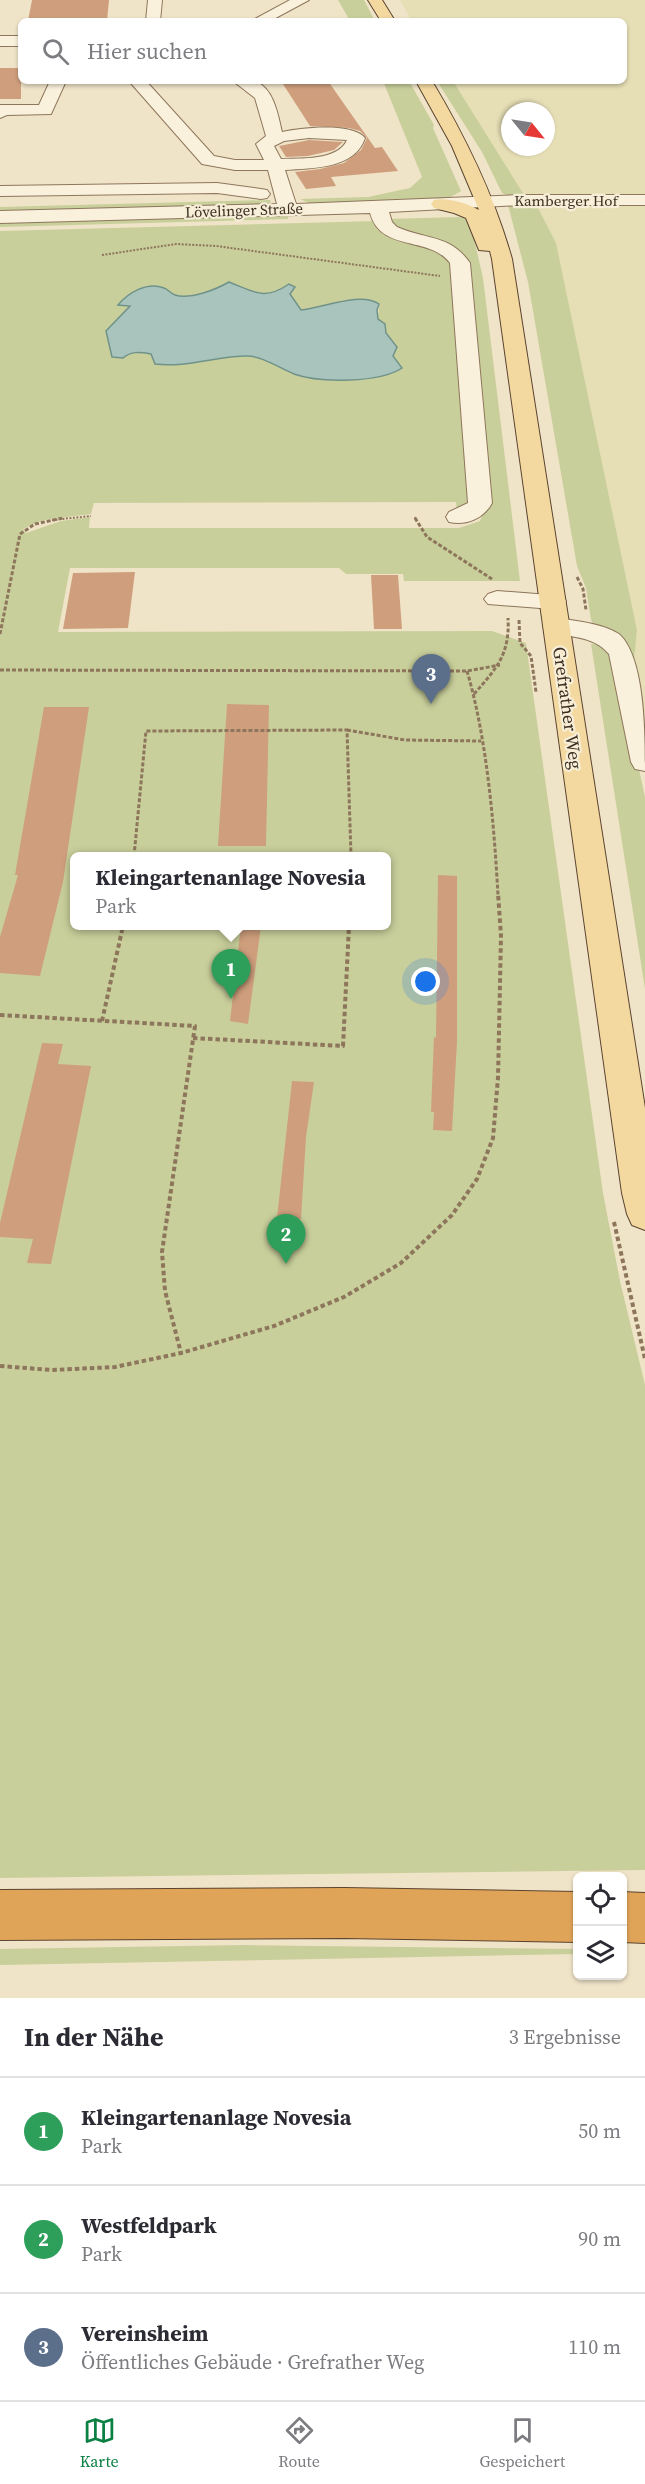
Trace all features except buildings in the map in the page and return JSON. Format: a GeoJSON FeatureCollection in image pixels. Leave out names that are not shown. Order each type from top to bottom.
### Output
{"type":"FeatureCollection","features":[{"type":"Feature","properties":{"kind":"highway"},"geometry":{"type":"LineString","coordinates":[[0,1915],[344,1913],[573,1917]]}},
{"type":"Feature","properties":{"kind":"highway"},"geometry":{"type":"LineString","coordinates":[[627,1917],[645,1918]]}},
{"type":"Feature","properties":{"kind":"main road"},"geometry":{"type":"LineString","coordinates":[[375,0],[386,18]]}},
{"type":"Feature","properties":{"kind":"main road","name":"Grefrather Weg"},"geometry":{"type":"LineString","coordinates":[[426,84],[461,145],[488,203],[502,259],[638,1181],[645,1214]]}},
{"type":"Feature","properties":{"kind":"main road"},"geometry":{"type":"LineString","coordinates":[[440,204],[466,193],[467,187],[456,160],[461,145]]}},
{"type":"Feature","properties":{"kind":"main road"},"geometry":{"type":"LineString","coordinates":[[440,204],[469,211],[476,216],[496,292],[509,301]]}},
{"type":"Feature","properties":{"kind":"street"},"geometry":{"type":"LineString","coordinates":[[153,18],[155,0]]}},
{"type":"Feature","properties":{"kind":"street"},"geometry":{"type":"LineString","coordinates":[[264,18],[302,0]]}},
{"type":"Feature","properties":{"kind":"street"},"geometry":{"type":"LineString","coordinates":[[0,41],[18,42]]}},
{"type":"Feature","properties":{"kind":"street"},"geometry":{"type":"LineString","coordinates":[[0,112],[1,110],[45,110],[57,84]]}},
{"type":"Feature","properties":{"kind":"street"},"geometry":{"type":"LineString","coordinates":[[0,191],[217,188],[286,203],[275,165],[265,144],[275,138],[341,133],[356,138],[355,144],[345,156],[275,165],[235,165],[208,160],[140,84]]}},
{"type":"Feature","properties":{"kind":"street"},"geometry":{"type":"LineString","coordinates":[[251,84],[262,92],[275,138]]}},
{"type":"Feature","properties":{"kind":"street","name":"Kamberger Hof"},"geometry":{"type":"LineString","coordinates":[[488,203],[521,200],[645,200]]}},
{"type":"Feature","properties":{"kind":"street","name":"Lövelinger Straße"},"geometry":{"type":"LineString","coordinates":[[0,217],[286,203],[378,207],[488,203]]}},
{"type":"Feature","properties":{"kind":"street"},"geometry":{"type":"LineString","coordinates":[[378,207],[387,229],[404,237],[438,245],[456,255],[460,263],[480,503],[476,510],[458,517]]}},
{"type":"Feature","properties":{"kind":"street"},"geometry":{"type":"LineString","coordinates":[[501,599],[554,614],[605,637],[618,646],[645,762]]}},
{"type":"Feature","properties":{"kind":"path"},"geometry":{"type":"LineString","coordinates":[[102,255],[176,244],[216,246],[461,279]]}},
{"type":"Feature","properties":{"kind":"path"},"geometry":{"type":"LineString","coordinates":[[0,634],[20,534],[38,523],[91,516]]}},
{"type":"Feature","properties":{"kind":"path"},"geometry":{"type":"LineString","coordinates":[[415,517],[417,528],[426,537],[484,570],[501,599],[510,635],[507,653],[501,665],[474,695]]}},
{"type":"Feature","properties":{"kind":"path"},"geometry":{"type":"LineString","coordinates":[[0,670],[467,671],[501,665]]}},
{"type":"Feature","properties":{"kind":"path"},"geometry":{"type":"LineString","coordinates":[[0,1366],[52,1370],[115,1367],[181,1353],[273,1326],[344,1297],[401,1263],[452,1215],[477,1179],[493,1138],[498,1078],[501,936],[494,830],[474,695],[467,671]]}},
{"type":"Feature","properties":{"kind":"path"},"geometry":{"type":"LineString","coordinates":[[134,852],[146,731],[347,729],[405,740],[481,741]]}},
{"type":"Feature","properties":{"kind":"path"},"geometry":{"type":"LineString","coordinates":[[347,729],[351,852]]}},
{"type":"Feature","properties":{"kind":"path"},"geometry":{"type":"LineString","coordinates":[[102,1020],[122,930]]}},
{"type":"Feature","properties":{"kind":"path"},"geometry":{"type":"LineString","coordinates":[[193,1038],[343,1046],[349,930]]}},
{"type":"Feature","properties":{"kind":"path"},"geometry":{"type":"LineString","coordinates":[[0,1015],[195,1026],[162,1252],[165,1291],[181,1353]]}},
{"type":"Feature","properties":{"kind":"shaded area"},"geometry":{"type":"Polygon","coordinates":[[[400,0],[645,0],[645,198],[526,198],[455,84],[627,84],[627,18],[410,18],[400,0]]]}},
{"type":"Feature","properties":{"kind":"shaded area"},"geometry":{"type":"Polygon","coordinates":[[[645,201],[645,731],[634,661],[637,630],[556,243],[537,206],[556,202],[645,201]]]}},
{"type":"Feature","properties":{"kind":"green space"},"geometry":{"type":"Polygon","coordinates":[[[338,0],[364,0],[373,18],[348,18],[338,0]]]}},
{"type":"Feature","properties":{"kind":"green space"},"geometry":{"type":"Polygon","coordinates":[[[384,84],[411,84],[434,125],[433,128],[461,191],[449,198],[311,204],[300,199],[368,197],[410,188],[422,177],[384,84]]]}},
{"type":"Feature","properties":{"kind":"green space"},"geometry":{"type":"Polygon","coordinates":[[[439,84],[455,84],[526,198],[511,197],[502,193],[482,152],[439,84]]]}},
{"type":"Feature","properties":{"kind":"green space"},"geometry":{"type":"Polygon","coordinates":[[[270,200],[271,202],[262,206],[0,214],[0,207],[270,200]]]}},
{"type":"Feature","properties":{"kind":"green space"},"geometry":{"type":"Polygon","coordinates":[[[556,202],[537,206],[556,243],[637,630],[634,661],[614,633],[591,620],[586,588],[577,566],[528,282],[508,205],[556,202]]]}},
{"type":"Feature","properties":{"kind":"green space"},"geometry":{"type":"Polygon","coordinates":[[[288,212],[288,219],[0,227],[0,220],[288,212]]]}},
{"type":"Feature","properties":{"kind":"green space"},"geometry":{"type":"Polygon","coordinates":[[[460,217],[470,221],[483,278],[520,581],[404,581],[403,574],[346,574],[339,568],[70,568],[58,632],[492,631],[526,643],[603,1193],[620,1281],[645,1385],[645,1870],[0,1878],[0,231],[376,221],[377,226],[385,233],[443,251],[454,265],[471,503],[464,510],[457,511],[456,502],[94,503],[91,514],[37,522],[23,529],[26,533],[61,521],[90,517],[89,528],[459,528],[480,521],[487,503],[467,264],[450,247],[404,234],[386,219],[460,217]],[[229,282],[211,291],[181,297],[172,295],[158,286],[145,287],[133,292],[119,304],[131,306],[106,331],[112,356],[123,358],[132,353],[147,353],[151,354],[155,364],[167,365],[247,356],[264,360],[294,374],[333,380],[379,377],[402,368],[393,356],[396,347],[386,333],[385,324],[378,319],[379,304],[362,299],[301,310],[290,294],[295,287],[289,284],[273,292],[253,291],[229,282]]]}},
{"type":"Feature","properties":{"kind":"green space"},"geometry":{"type":"Polygon","coordinates":[[[591,644],[602,644],[614,653],[645,797],[645,989],[591,644]]]}},
{"type":"Feature","properties":{"kind":"green space"},"geometry":{"type":"Polygon","coordinates":[[[243,1945],[573,1949],[573,1954],[0,1965],[0,1949],[243,1945]]]}},
{"type":"Feature","properties":{"kind":"water"},"geometry":{"type":"Polygon","coordinates":[[[229,282],[259,293],[273,292],[289,284],[295,287],[290,294],[301,310],[352,300],[371,300],[379,304],[378,319],[385,324],[386,333],[397,347],[393,356],[402,368],[379,377],[333,380],[294,374],[264,360],[247,356],[167,365],[155,364],[151,354],[147,353],[132,353],[123,358],[112,357],[106,331],[130,306],[118,305],[127,296],[138,289],[151,286],[158,286],[175,295],[196,295],[229,282]]]}},
{"type":"Feature","properties":{"kind":"place","name":"Vereinsheim"},"geometry":{"type":"Point","coordinates":[431,704]}},
{"type":"Feature","properties":{"kind":"place","name":"Kleingartenanlage Novesia"},"geometry":{"type":"Point","coordinates":[231,999]}},
{"type":"Feature","properties":{"kind":"place","name":"Westfeldpark"},"geometry":{"type":"Point","coordinates":[286,1264]}}]}
